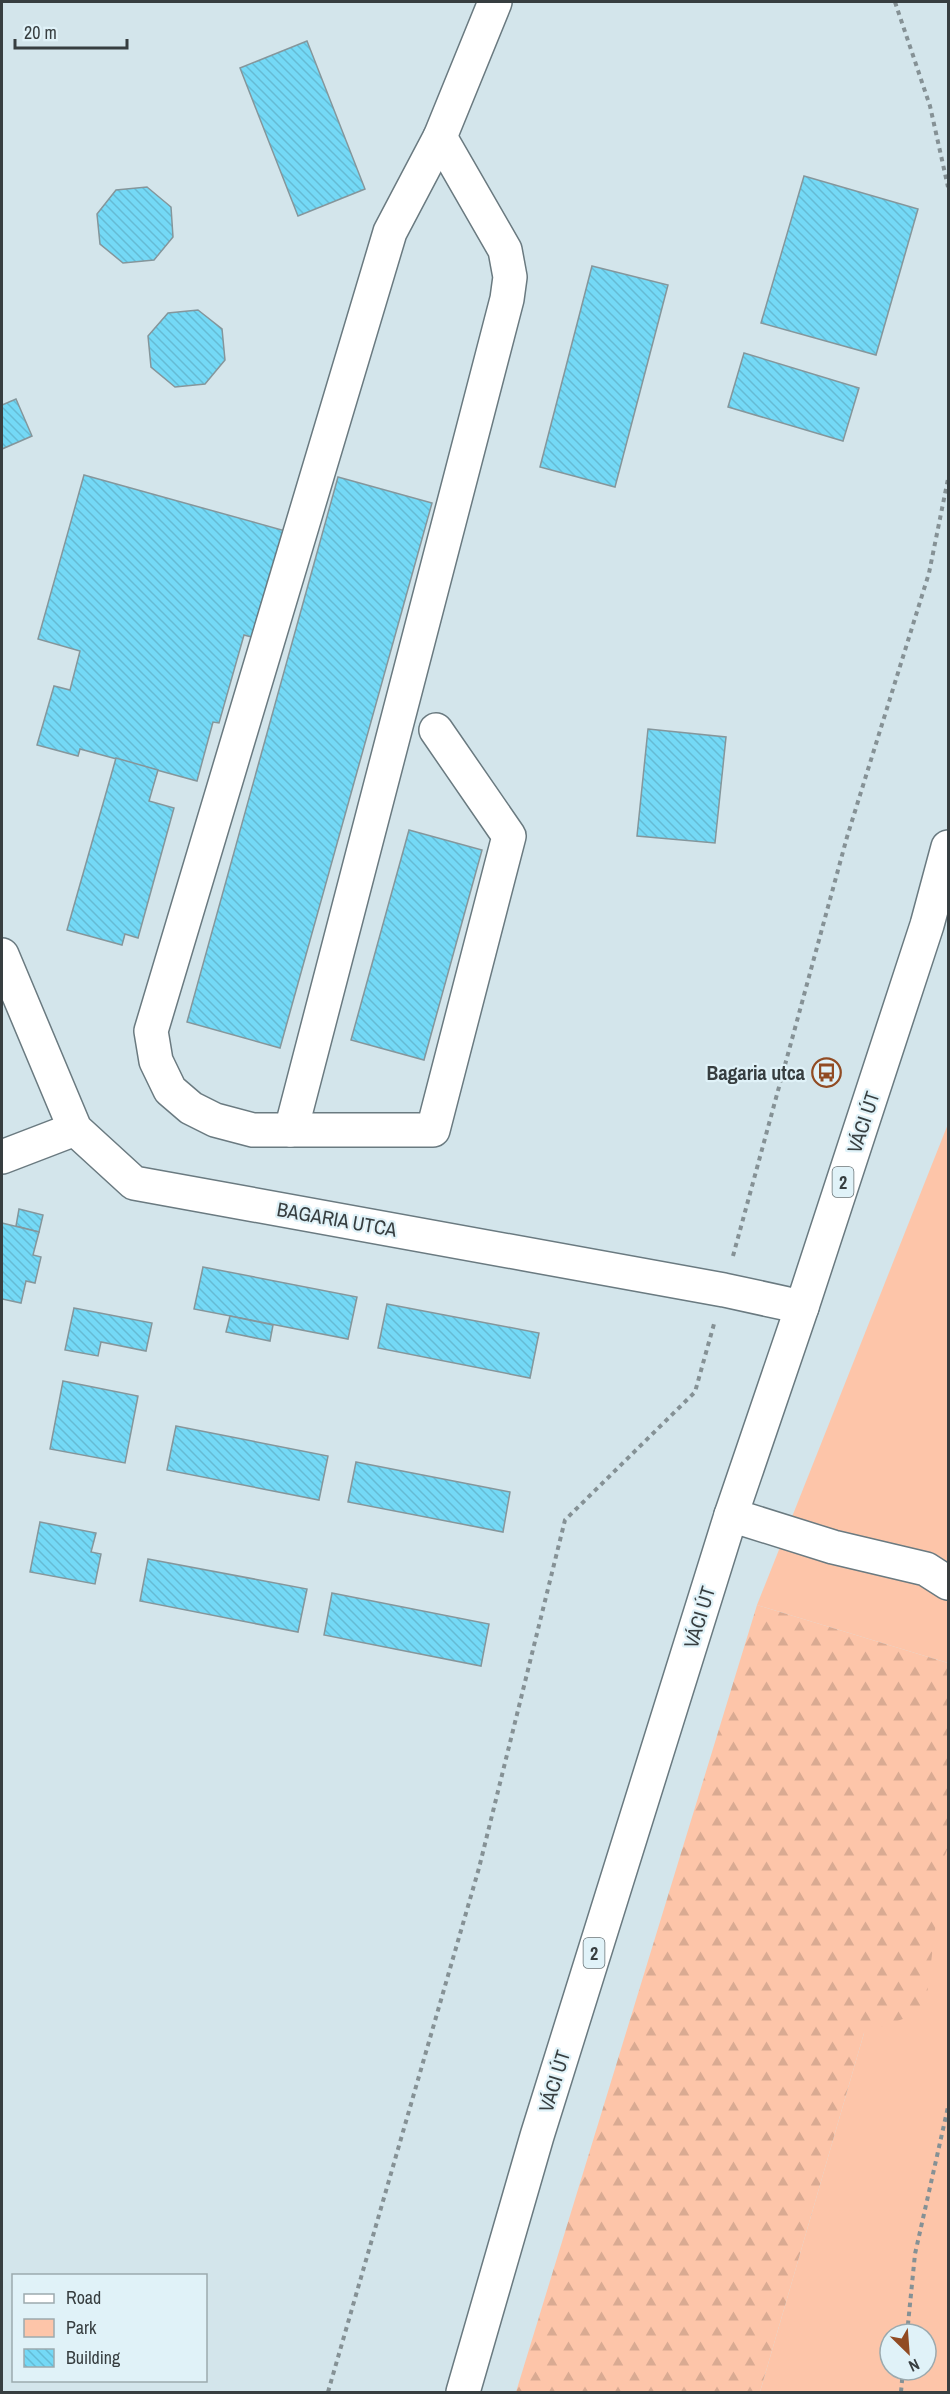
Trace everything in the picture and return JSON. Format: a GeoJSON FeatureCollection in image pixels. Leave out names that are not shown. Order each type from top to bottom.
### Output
{"type":"FeatureCollection","features":[{"type":"Feature","properties":{"kind":"main road"},"geometry":{"type":"LineString","coordinates":[[436,730],[509,836],[433,1130],[253,1130],[215,1120],[191,1108],[170,1090],[156,1061],[151,1031],[390,232],[440,136],[495,2]]}},
{"type":"Feature","properties":{"kind":"main road"},"geometry":{"type":"LineString","coordinates":[[291,1130],[507,299],[510,271],[505,250],[440,136]]}},
{"type":"Feature","properties":{"kind":"main road","name":"VÁCI ÚT"},"geometry":{"type":"LineString","coordinates":[[463,2392],[537,2136],[731,1515],[802,1307],[927,925],[948,847]]}},
{"type":"Feature","properties":{"kind":"main road","name":"BAGARIA UTCA"},"geometry":{"type":"LineString","coordinates":[[2,955],[75,1129],[134,1183],[724,1290],[802,1307]]}},
{"type":"Feature","properties":{"kind":"main road"},"geometry":{"type":"LineString","coordinates":[[2,1157],[75,1129]]}},
{"type":"Feature","properties":{"kind":"main road"},"geometry":{"type":"LineString","coordinates":[[731,1515],[833,1547],[926,1569],[948,1583]]}},
{"type":"Feature","properties":{"kind":"path"},"geometry":{"type":"LineString","coordinates":[[895,2],[930,106],[943,152],[948,188]]}},
{"type":"Feature","properties":{"kind":"path"},"geometry":{"type":"LineString","coordinates":[[732,1257],[847,837],[929,573],[948,479]]}},
{"type":"Feature","properties":{"kind":"path"},"geometry":{"type":"LineString","coordinates":[[328,2392],[479,1868],[566,1520],[695,1392],[716,1318]]}},
{"type":"Feature","properties":{"kind":"path"},"geometry":{"type":"LineString","coordinates":[[908,2322],[915,2254],[948,2107]]}},
{"type":"Feature","properties":{"kind":"green space"},"geometry":{"type":"Polygon","coordinates":[[[948,1124],[948,1663],[757,1605],[948,1124]]]}},
{"type":"Feature","properties":{"kind":"green space"},"geometry":{"type":"Polygon","coordinates":[[[757,1605],[948,1663],[948,1847],[944,1858],[925,2011],[864,2033],[760,2392],[516,2392],[757,1605]]]}},
{"type":"Feature","properties":{"kind":"green space"},"geometry":{"type":"Polygon","coordinates":[[[948,1847],[948,2392],[760,2392],[864,2033],[948,1847]]]}},
{"type":"Feature","properties":{"kind":"building"},"geometry":{"type":"Polygon","coordinates":[[[307,41],[365,189],[298,216],[240,68],[307,41]]]}},
{"type":"Feature","properties":{"kind":"building"},"geometry":{"type":"Polygon","coordinates":[[[804,176],[918,209],[876,355],[761,323],[804,176]]]}},
{"type":"Feature","properties":{"kind":"building"},"geometry":{"type":"Polygon","coordinates":[[[147,187],[171,207],[173,237],[154,260],[123,263],[100,244],[97,214],[116,190],[147,187]]]}},
{"type":"Feature","properties":{"kind":"building"},"geometry":{"type":"Polygon","coordinates":[[[592,266],[668,285],[615,487],[540,467],[592,266]]]}},
{"type":"Feature","properties":{"kind":"building"},"geometry":{"type":"Polygon","coordinates":[[[198,310],[222,329],[225,360],[205,384],[175,387],[151,367],[148,336],[168,313],[198,310]]]}},
{"type":"Feature","properties":{"kind":"building"},"geometry":{"type":"Polygon","coordinates":[[[744,353],[859,388],[843,441],[728,407],[744,353]]]}},
{"type":"Feature","properties":{"kind":"building"},"geometry":{"type":"Polygon","coordinates":[[[16,399],[32,436],[2,449],[2,405],[16,399]]]}},
{"type":"Feature","properties":{"kind":"building"},"geometry":{"type":"Polygon","coordinates":[[[84,475],[289,532],[259,639],[244,635],[219,723],[213,722],[197,781],[80,749],[78,756],[37,745],[54,686],[70,690],[80,651],[38,639],[84,475]]]}},
{"type":"Feature","properties":{"kind":"building"},"geometry":{"type":"Polygon","coordinates":[[[338,477],[432,503],[280,1048],[187,1022],[338,477]]]}},
{"type":"Feature","properties":{"kind":"building"},"geometry":{"type":"Polygon","coordinates":[[[648,729],[726,737],[715,843],[637,836],[648,729]]]}},
{"type":"Feature","properties":{"kind":"building"},"geometry":{"type":"Polygon","coordinates":[[[116,758],[158,770],[149,801],[174,808],[138,938],[125,934],[122,945],[67,930],[116,758]]]}},
{"type":"Feature","properties":{"kind":"building"},"geometry":{"type":"Polygon","coordinates":[[[409,830],[482,850],[424,1060],[351,1040],[409,830]]]}},
{"type":"Feature","properties":{"kind":"building"},"geometry":{"type":"Polygon","coordinates":[[[19,1209],[43,1215],[39,1232],[16,1226],[19,1209]]]}},
{"type":"Feature","properties":{"kind":"building"},"geometry":{"type":"Polygon","coordinates":[[[2,1223],[39,1232],[33,1255],[41,1257],[35,1283],[26,1281],[21,1303],[2,1299],[2,1223]]]}},
{"type":"Feature","properties":{"kind":"building"},"geometry":{"type":"Polygon","coordinates":[[[203,1267],[357,1297],[348,1339],[194,1309],[203,1267]]]}},
{"type":"Feature","properties":{"kind":"building"},"geometry":{"type":"Polygon","coordinates":[[[387,1304],[539,1333],[530,1378],[378,1348],[387,1304]]]}},
{"type":"Feature","properties":{"kind":"building"},"geometry":{"type":"Polygon","coordinates":[[[74,1308],[152,1323],[146,1351],[101,1342],[98,1356],[65,1350],[74,1308]]]}},
{"type":"Feature","properties":{"kind":"building"},"geometry":{"type":"Polygon","coordinates":[[[230,1316],[273,1325],[270,1341],[226,1332],[230,1316]]]}},
{"type":"Feature","properties":{"kind":"building"},"geometry":{"type":"Polygon","coordinates":[[[63,1381],[138,1396],[125,1463],[50,1449],[63,1381]]]}},
{"type":"Feature","properties":{"kind":"building"},"geometry":{"type":"Polygon","coordinates":[[[176,1426],[328,1456],[319,1500],[167,1470],[176,1426]]]}},
{"type":"Feature","properties":{"kind":"building"},"geometry":{"type":"Polygon","coordinates":[[[356,1462],[510,1492],[503,1532],[348,1502],[356,1462]]]}},
{"type":"Feature","properties":{"kind":"building"},"geometry":{"type":"Polygon","coordinates":[[[40,1522],[96,1533],[91,1552],[101,1554],[95,1584],[30,1572],[40,1522]]]}},
{"type":"Feature","properties":{"kind":"building"},"geometry":{"type":"Polygon","coordinates":[[[148,1559],[307,1589],[298,1632],[140,1601],[148,1559]]]}},
{"type":"Feature","properties":{"kind":"building"},"geometry":{"type":"Polygon","coordinates":[[[332,1593],[489,1624],[481,1666],[324,1635],[332,1593]]]}},
{"type":"Feature","properties":{"kind":"place","name":"Bagaria utca"},"geometry":{"type":"Point","coordinates":[826,1072]}}]}
